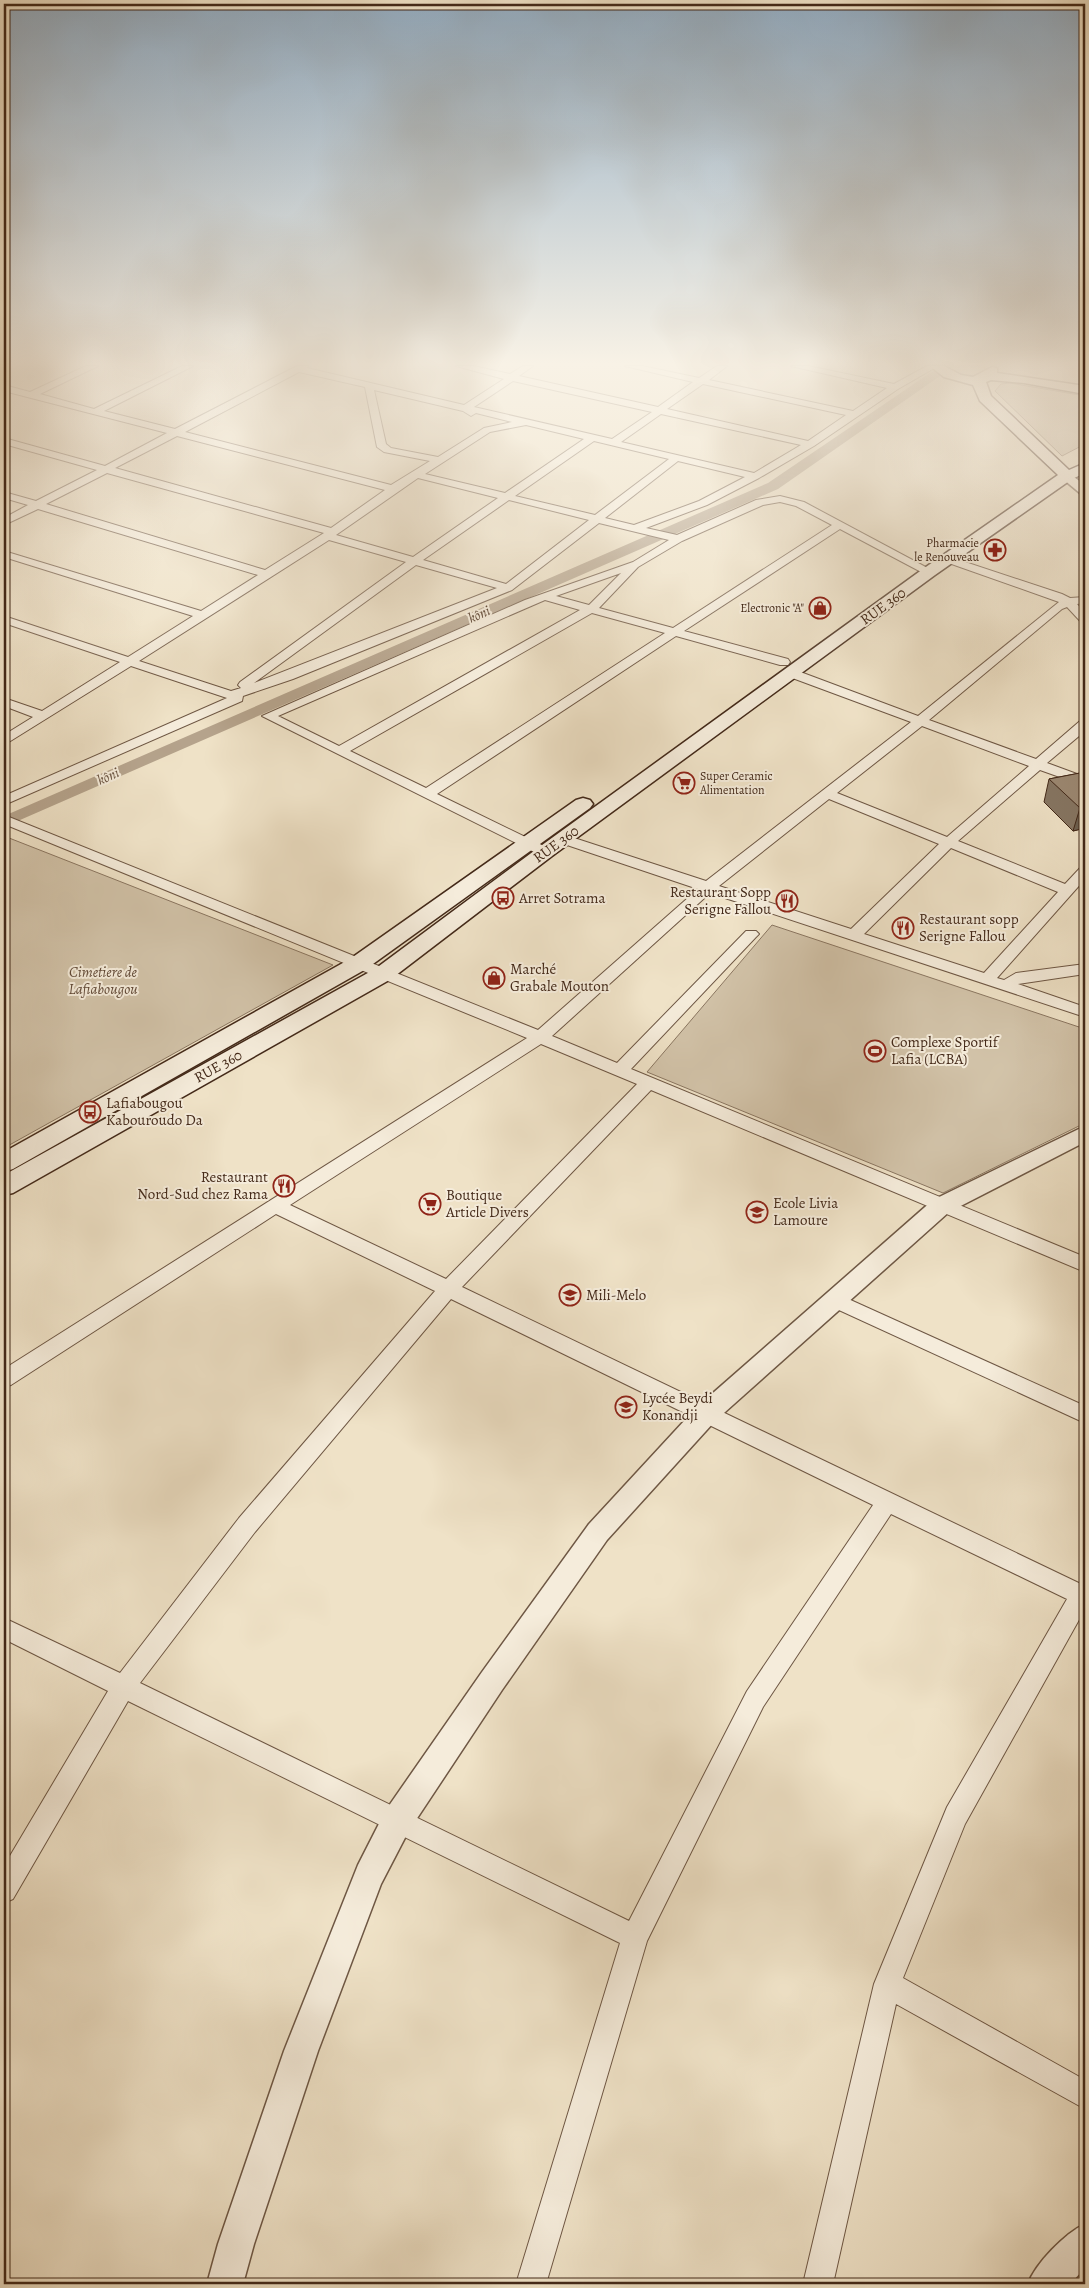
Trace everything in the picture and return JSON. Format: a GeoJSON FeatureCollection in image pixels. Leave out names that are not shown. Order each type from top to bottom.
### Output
{"type":"FeatureCollection","features":[{"type":"Feature","properties":{"kind":"main road","name":"RUE 360"},"geometry":{"type":"LineString","coordinates":[[925,570],[947,559],[1062,473]]}},
{"type":"Feature","properties":{"kind":"main road","name":"RUE 360"},"geometry":{"type":"LineString","coordinates":[[4,1162],[358,964],[527,843],[788,667],[1062,473]]}},
{"type":"Feature","properties":{"kind":"main road","name":"RUE 360"},"geometry":{"type":"LineString","coordinates":[[4,1186],[383,974],[788,667]]}},
{"type":"Feature","properties":{"kind":"street"},"geometry":{"type":"LineString","coordinates":[[4,522],[99,473]]}},
{"type":"Feature","properties":{"kind":"street"},"geometry":{"type":"LineString","coordinates":[[119,473],[508,588]]}},
{"type":"Feature","properties":{"kind":"street"},"geometry":{"type":"LineString","coordinates":[[330,473],[393,489]]}},
{"type":"Feature","properties":{"kind":"street"},"geometry":{"type":"LineString","coordinates":[[4,741],[330,534],[393,489],[421,473]]}},
{"type":"Feature","properties":{"kind":"street"},"geometry":{"type":"LineString","coordinates":[[232,694],[414,561],[542,473]]}},
{"type":"Feature","properties":{"kind":"street"},"geometry":{"type":"LineString","coordinates":[[232,694],[289,676],[508,588],[657,473]]}},
{"type":"Feature","properties":{"kind":"street"},"geometry":{"type":"LineString","coordinates":[[741,473],[755,476]]}},
{"type":"Feature","properties":{"kind":"street"},"geometry":{"type":"LineString","coordinates":[[635,528],[703,503],[761,473]]}},
{"type":"Feature","properties":{"kind":"street"},"geometry":{"type":"LineString","coordinates":[[1064,473],[1085,491]]}},
{"type":"Feature","properties":{"kind":"street"},"geometry":{"type":"LineString","coordinates":[[418,475],[674,538]]}},
{"type":"Feature","properties":{"kind":"street"},"geometry":{"type":"LineString","coordinates":[[4,494],[267,574]]}},
{"type":"Feature","properties":{"kind":"street"},"geometry":{"type":"LineString","coordinates":[[340,751],[593,608],[637,564],[674,538],[760,502],[780,499],[800,504],[925,570]]}},
{"type":"Feature","properties":{"kind":"street"},"geometry":{"type":"LineString","coordinates":[[427,794],[839,525]]}},
{"type":"Feature","properties":{"kind":"street"},"geometry":{"type":"LineString","coordinates":[[4,554],[202,616]]}},
{"type":"Feature","properties":{"kind":"street"},"geometry":{"type":"LineString","coordinates":[[947,559],[1058,596],[1068,602],[1085,619]]}},
{"type":"Feature","properties":{"kind":"street"},"geometry":{"type":"LineString","coordinates":[[545,852],[268,716],[545,597],[637,564]]}},
{"type":"Feature","properties":{"kind":"street"},"geometry":{"type":"LineString","coordinates":[[545,597],[593,608],[788,667],[920,721],[1085,782]]}},
{"type":"Feature","properties":{"kind":"street"},"geometry":{"type":"LineString","coordinates":[[4,1379],[540,1037],[708,887],[826,792],[920,721],[1058,607],[1068,602],[1085,600]]}},
{"type":"Feature","properties":{"kind":"street"},"geometry":{"type":"LineString","coordinates":[[4,619],[232,694],[238,698],[4,802]]}},
{"type":"Feature","properties":{"kind":"street"},"geometry":{"type":"LineString","coordinates":[[4,702],[43,716]]}},
{"type":"Feature","properties":{"kind":"street"},"geometry":{"type":"LineString","coordinates":[[854,935],[949,842],[1085,724]]}},
{"type":"Feature","properties":{"kind":"street"},"geometry":{"type":"LineString","coordinates":[[826,792],[1066,890]]}},
{"type":"Feature","properties":{"kind":"street"},"geometry":{"type":"LineString","coordinates":[[10,822],[540,1037],[1085,1265]]}},
{"type":"Feature","properties":{"kind":"street"},"geometry":{"type":"LineString","coordinates":[[563,839],[1085,1012]]}},
{"type":"Feature","properties":{"kind":"street"},"geometry":{"type":"LineString","coordinates":[[988,979],[1085,871]]}},
{"type":"Feature","properties":{"kind":"street"},"geometry":{"type":"LineString","coordinates":[[620,1071],[751,934]]}},
{"type":"Feature","properties":{"kind":"street"},"geometry":{"type":"LineString","coordinates":[[1006,986],[1016,978],[1085,969]]}},
{"type":"Feature","properties":{"kind":"street"},"geometry":{"type":"LineString","coordinates":[[4,1890],[123,1687],[247,1525],[448,1289],[648,1083]]}},
{"type":"Feature","properties":{"kind":"street"},"geometry":{"type":"LineString","coordinates":[[225,2284],[236,2244],[301,2051],[369,1876],[397,1821],[598,1532],[706,1414],[942,1206],[1085,1133]]}},
{"type":"Feature","properties":{"kind":"street"},"geometry":{"type":"LineString","coordinates":[[276,1206],[1083,1596],[956,1816],[887,1984],[818,2284]]}},
{"type":"Feature","properties":{"kind":"street"},"geometry":{"type":"LineString","coordinates":[[835,1300],[1085,1415]]}},
{"type":"Feature","properties":{"kind":"street"},"geometry":{"type":"LineString","coordinates":[[531,2284],[635,1937],[755,1699],[888,1502]]}},
{"type":"Feature","properties":{"kind":"street"},"geometry":{"type":"LineString","coordinates":[[4,1628],[635,1937]]}},
{"type":"Feature","properties":{"kind":"street"},"geometry":{"type":"LineString","coordinates":[[887,1984],[1085,2095]]}},
{"type":"Feature","properties":{"kind":"street"},"geometry":{"type":"LineString","coordinates":[[1046,2284],[1085,2242]]}},
{"type":"Feature","properties":{"kind":"green space","name":"Cimetiere de Lafiabougou"},"geometry":{"type":"Polygon","coordinates":[[[4,836],[333,965],[4,1148],[4,836]]]}},
{"type":"Feature","properties":{"kind":"green space","name":"Complexe Sportif Lafia (LCBA)"},"geometry":{"type":"Polygon","coordinates":[[[772,925],[1085,1029],[1085,1123],[943,1193],[647,1072],[772,925]]]}},
{"type":"Feature","properties":{"kind":"building"},"geometry":{"type":"Polygon","coordinates":[[[1085,772],[1085,806],[1080,808],[1049,779],[1085,772]]]}},
{"type":"Feature","properties":{"kind":"waterway","name":"kôni"},"geometry":{"type":"LineString","coordinates":[[4,822],[773,486],[792,473]]}},
{"type":"Feature","properties":{"kind":"place","name":"Pharmacie le Renouveau"},"geometry":{"type":"Point","coordinates":[995,550]}},
{"type":"Feature","properties":{"kind":"place","name":"Electronic \"A\""},"geometry":{"type":"Point","coordinates":[820,608]}},
{"type":"Feature","properties":{"kind":"place","name":"Super Ceramic Alimentation"},"geometry":{"type":"Point","coordinates":[684,783]}},
{"type":"Feature","properties":{"kind":"place","name":"Arret Sotrama"},"geometry":{"type":"Point","coordinates":[503,898]}},
{"type":"Feature","properties":{"kind":"place","name":"Restaurant Sopp Serigne Fallou"},"geometry":{"type":"Point","coordinates":[787,901]}},
{"type":"Feature","properties":{"kind":"place","name":"Restaurant sopp Serigne Fallou"},"geometry":{"type":"Point","coordinates":[903,928]}},
{"type":"Feature","properties":{"kind":"place","name":"Marché Grabale Mouton"},"geometry":{"type":"Point","coordinates":[494,978]}},
{"type":"Feature","properties":{"kind":"place","name":"Complexe Sportif Lafia (LCBA)"},"geometry":{"type":"Point","coordinates":[875,1051]}},
{"type":"Feature","properties":{"kind":"place","name":"Lafiabougou Kabouroudo Da"},"geometry":{"type":"Point","coordinates":[90,1112]}},
{"type":"Feature","properties":{"kind":"place","name":"Restaurant Nord-Sud chez Rama"},"geometry":{"type":"Point","coordinates":[284,1186]}},
{"type":"Feature","properties":{"kind":"place","name":"Boutique Article Divers"},"geometry":{"type":"Point","coordinates":[430,1204]}},
{"type":"Feature","properties":{"kind":"place","name":"Ecole Livia Lamoure"},"geometry":{"type":"Point","coordinates":[757,1212]}},
{"type":"Feature","properties":{"kind":"place","name":"Mili-Melo"},"geometry":{"type":"Point","coordinates":[570,1295]}},
{"type":"Feature","properties":{"kind":"place","name":"Lycée Beydi Konandji"},"geometry":{"type":"Point","coordinates":[626,1407]}}]}
